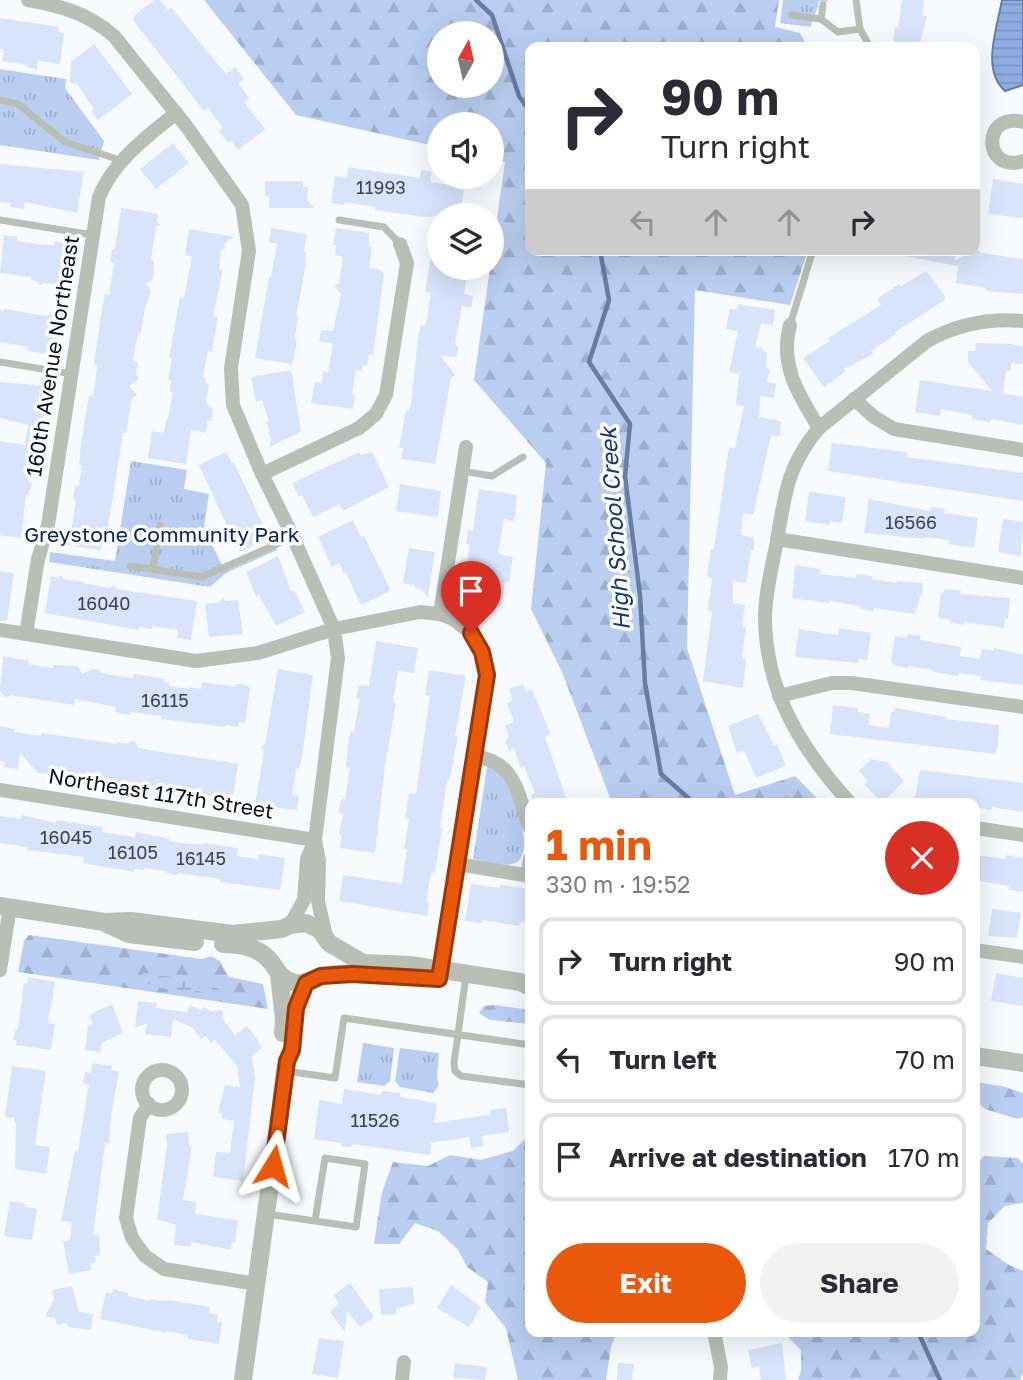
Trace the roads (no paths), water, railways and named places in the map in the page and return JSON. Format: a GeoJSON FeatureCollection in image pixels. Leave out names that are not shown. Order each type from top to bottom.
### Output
{"type":"FeatureCollection","features":[{"type":"Feature","properties":{"kind":"street"},"geometry":{"type":"LineString","coordinates":[[28,0],[66,3],[114,36],[176,113],[242,205],[249,251],[231,368],[233,405],[334,629],[338,657],[316,840],[319,861],[318,901],[331,955],[328,966],[313,979],[296,1008],[243,1380]]}},
{"type":"Feature","properties":{"kind":"street","name":"160th Avenue Northeast"},"geometry":{"type":"LineString","coordinates":[[26,634],[38,559],[48,525],[93,235],[103,188],[144,137],[176,113]]}},
{"type":"Feature","properties":{"kind":"street"},"geometry":{"type":"LineString","coordinates":[[1023,122],[1008,121],[1001,124],[995,129],[992,143],[997,156],[1002,160],[1015,163],[1023,161]]}},
{"type":"Feature","properties":{"kind":"street"},"geometry":{"type":"LineString","coordinates":[[262,474],[359,428],[376,414],[386,395],[407,263],[400,244]]}},
{"type":"Feature","properties":{"kind":"street"},"geometry":{"type":"LineString","coordinates":[[845,798],[806,750],[792,726],[779,696],[768,649],[765,620],[767,595],[786,487],[793,466],[819,428],[927,341],[964,324],[1023,321]]}},
{"type":"Feature","properties":{"kind":"street"},"geometry":{"type":"LineString","coordinates":[[790,325],[786,341],[787,363],[799,394],[819,428]]}},
{"type":"Feature","properties":{"kind":"street"},"geometry":{"type":"LineString","coordinates":[[854,399],[874,417],[894,429],[1023,450]]}},
{"type":"Feature","properties":{"kind":"street"},"geometry":{"type":"LineString","coordinates":[[440,614],[466,447]]}},
{"type":"Feature","properties":{"kind":"street"},"geometry":{"type":"LineString","coordinates":[[777,539],[1023,578]]}},
{"type":"Feature","properties":{"kind":"street"},"geometry":{"type":"LineString","coordinates":[[0,630],[196,661],[258,653],[334,629],[420,612],[440,614],[453,619],[471,633],[482,652],[487,675],[440,974]]}},
{"type":"Feature","properties":{"kind":"street"},"geometry":{"type":"LineString","coordinates":[[779,696],[832,683],[851,682],[1023,707]]}},
{"type":"Feature","properties":{"kind":"street"},"geometry":{"type":"LineString","coordinates":[[475,756],[499,763],[508,770],[525,815]]}},
{"type":"Feature","properties":{"kind":"street","name":"Northeast 117th Street"},"geometry":{"type":"LineString","coordinates":[[0,790],[316,840]]}},
{"type":"Feature","properties":{"kind":"street"},"geometry":{"type":"LineString","coordinates":[[980,829],[1023,835]]}},
{"type":"Feature","properties":{"kind":"street"},"geometry":{"type":"LineString","coordinates":[[286,1066],[282,1052],[284,1019],[272,944],[304,900],[307,859],[316,840]]}},
{"type":"Feature","properties":{"kind":"street"},"geometry":{"type":"LineString","coordinates":[[457,864],[525,875]]}},
{"type":"Feature","properties":{"kind":"street"},"geometry":{"type":"LineString","coordinates":[[0,970],[5,907],[103,922],[131,921],[233,934],[306,923],[320,930],[327,939],[363,963],[520,982],[525,986]]}},
{"type":"Feature","properties":{"kind":"street"},"geometry":{"type":"LineString","coordinates":[[103,922],[129,934],[246,946],[296,983],[364,974],[440,974],[465,983],[525,990]]}},
{"type":"Feature","properties":{"kind":"street"},"geometry":{"type":"LineString","coordinates":[[980,951],[1023,957]]}},
{"type":"Feature","properties":{"kind":"street"},"geometry":{"type":"LineString","coordinates":[[980,1057],[1023,1063]]}},
{"type":"Feature","properties":{"kind":"street"},"geometry":{"type":"LineString","coordinates":[[149,1104],[140,1118],[126,1218],[132,1238],[145,1256],[164,1269],[257,1284]]}},
{"type":"Feature","properties":{"kind":"street"},"geometry":{"type":"LineString","coordinates":[[715,1337],[721,1367],[720,1380]]}},
{"type":"Feature","properties":{"kind":"street"},"geometry":{"type":"LineString","coordinates":[[402,1380],[404,1362]]}},
{"type":"Feature","properties":{"kind":"lane"},"geometry":{"type":"LineString","coordinates":[[856,0],[860,29],[867,42]]}},
{"type":"Feature","properties":{"kind":"lane"},"geometry":{"type":"LineString","coordinates":[[821,19],[823,5]]}},
{"type":"Feature","properties":{"kind":"lane"},"geometry":{"type":"LineString","coordinates":[[792,15],[821,19],[838,32],[860,29]]}},
{"type":"Feature","properties":{"kind":"lane"},"geometry":{"type":"LineString","coordinates":[[0,100],[18,104],[65,142],[123,161]]}},
{"type":"Feature","properties":{"kind":"lane"},"geometry":{"type":"LineString","coordinates":[[0,220],[93,235]]}},
{"type":"Feature","properties":{"kind":"lane"},"geometry":{"type":"LineString","coordinates":[[339,220],[384,227],[400,244]]}},
{"type":"Feature","properties":{"kind":"lane"},"geometry":{"type":"LineString","coordinates":[[790,325],[811,256]]}},
{"type":"Feature","properties":{"kind":"lane"},"geometry":{"type":"LineString","coordinates":[[0,362],[72,374]]}},
{"type":"Feature","properties":{"kind":"lane"},"geometry":{"type":"LineString","coordinates":[[462,471],[492,476],[523,457]]}},
{"type":"Feature","properties":{"kind":"lane"},"geometry":{"type":"LineString","coordinates":[[153,569],[160,525]]}},
{"type":"Feature","properties":{"kind":"lane"},"geometry":{"type":"LineString","coordinates":[[130,566],[202,578],[293,537]]}},
{"type":"Feature","properties":{"kind":"lane"},"geometry":{"type":"LineString","coordinates":[[465,983],[455,1071],[461,1076],[525,1085]]}},
{"type":"Feature","properties":{"kind":"lane"},"geometry":{"type":"LineString","coordinates":[[286,1066],[335,1078],[344,1018],[525,1044]]}},
{"type":"Feature","properties":{"kind":"lane"},"geometry":{"type":"LineString","coordinates":[[266,1214],[356,1227],[365,1164],[325,1158],[316,1221]]}},
{"type":"Feature","properties":{"kind":"waterway","name":"High School Creek"},"geometry":{"type":"LineString","coordinates":[[476,0],[492,15],[519,96],[525,105]]}},
{"type":"Feature","properties":{"kind":"waterway","name":"High School Creek"},"geometry":{"type":"LineString","coordinates":[[601,256],[609,300],[589,362],[630,424],[625,476],[640,595],[645,683],[661,774],[688,798]]}},
{"type":"Feature","properties":{"kind":"waterway","name":"High School Creek"},"geometry":{"type":"LineString","coordinates":[[920,1337],[940,1380]]}},
{"type":"Feature","properties":{"kind":"park label","name":"Greystone Community Park"},"geometry":{"type":"Point","coordinates":[162,535]}}]}
